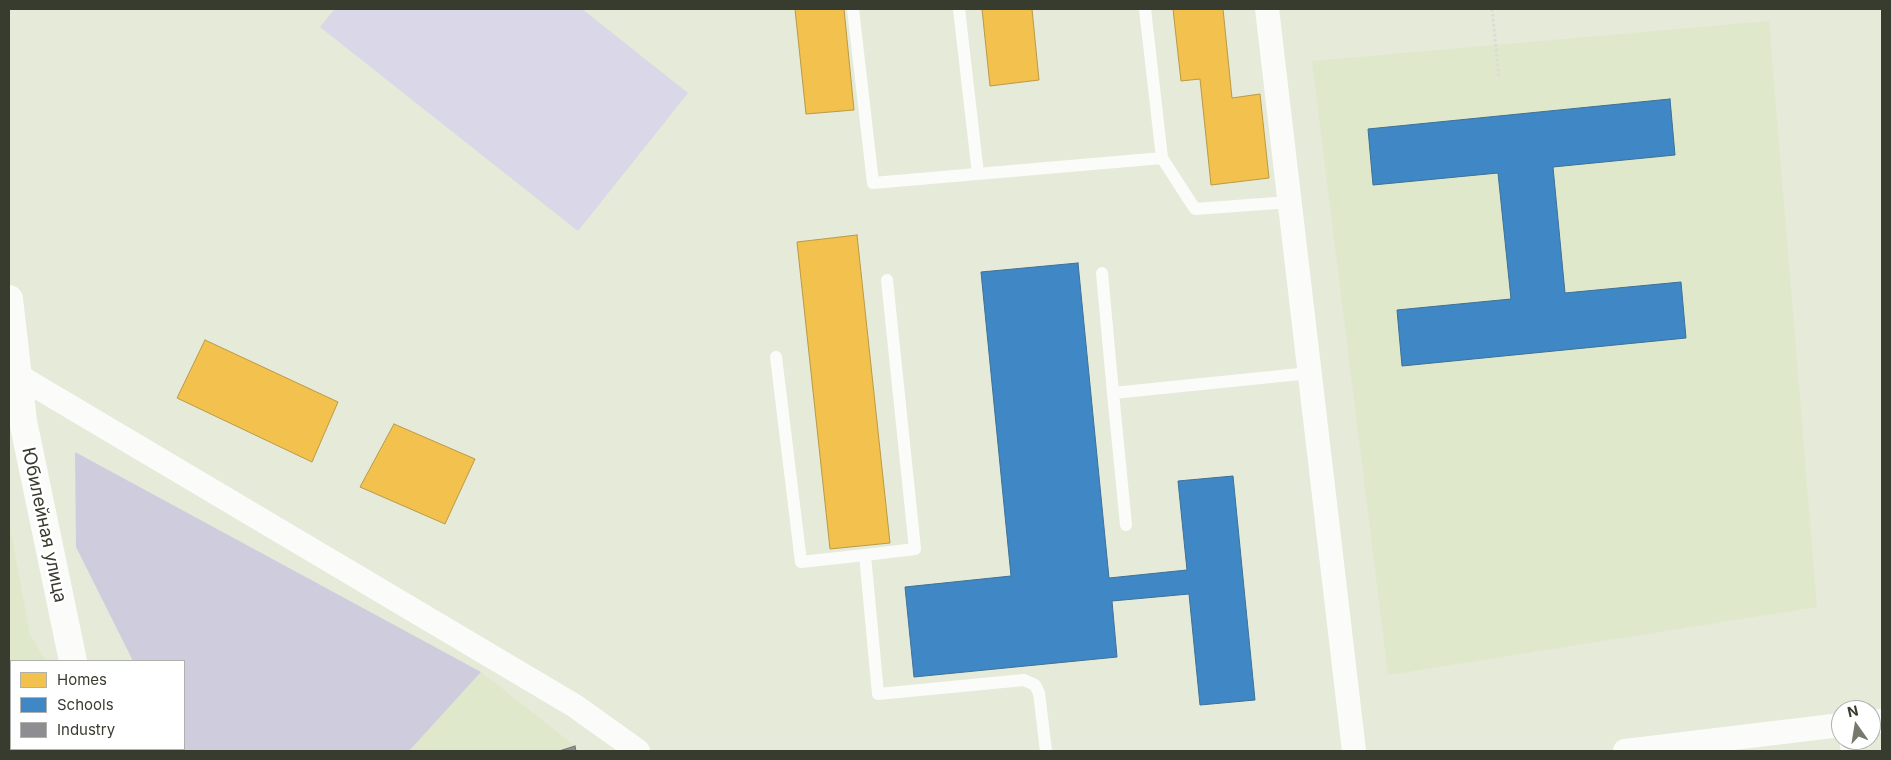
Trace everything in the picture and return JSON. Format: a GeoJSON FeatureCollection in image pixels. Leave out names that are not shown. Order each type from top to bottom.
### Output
{"type":"FeatureCollection","features":[{"type":"Feature","properties":{"kind":"street"},"geometry":{"type":"LineString","coordinates":[[1267,9],[1354,751]]}},
{"type":"Feature","properties":{"kind":"street","name":"Юбилейная улица"},"geometry":{"type":"LineString","coordinates":[[9,299],[13,376],[74,660]]}},
{"type":"Feature","properties":{"kind":"street"},"geometry":{"type":"LineString","coordinates":[[13,376],[575,706],[638,751]]}},
{"type":"Feature","properties":{"kind":"street"},"geometry":{"type":"LineString","coordinates":[[1625,751],[1831,727]]}},
{"type":"Feature","properties":{"kind":"lane"},"geometry":{"type":"LineString","coordinates":[[853,9],[873,183],[1162,158]]}},
{"type":"Feature","properties":{"kind":"lane"},"geometry":{"type":"LineString","coordinates":[[959,9],[978,174]]}},
{"type":"Feature","properties":{"kind":"lane"},"geometry":{"type":"LineString","coordinates":[[1144,9],[1162,158],[1195,209],[1290,202]]}},
{"type":"Feature","properties":{"kind":"lane"},"geometry":{"type":"LineString","coordinates":[[1102,273],[1126,525]]}},
{"type":"Feature","properties":{"kind":"lane"},"geometry":{"type":"LineString","coordinates":[[776,357],[801,562],[915,549],[887,280]]}},
{"type":"Feature","properties":{"kind":"lane"},"geometry":{"type":"LineString","coordinates":[[1114,393],[1310,373]]}},
{"type":"Feature","properties":{"kind":"lane"},"geometry":{"type":"LineString","coordinates":[[865,554],[878,694],[1024,680],[1035,685],[1039,692],[1046,751]]}},
{"type":"Feature","properties":{"kind":"path"},"geometry":{"type":"LineString","coordinates":[[1492,9],[1499,78]]}},
{"type":"Feature","properties":{"kind":"shaded area"},"geometry":{"type":"Polygon","coordinates":[[[335,9],[582,9],[688,93],[578,231],[320,27],[335,9]]]}},
{"type":"Feature","properties":{"kind":"shaded area"},"geometry":{"type":"Polygon","coordinates":[[[1769,21],[1817,607],[1388,675],[1312,61],[1769,21]]]}},
{"type":"Feature","properties":{"kind":"shaded area"},"geometry":{"type":"Polygon","coordinates":[[[75,452],[481,672],[409,751],[184,751],[185,660],[132,660],[76,547],[75,452]]]}},
{"type":"Feature","properties":{"kind":"shaded area"},"geometry":{"type":"Polygon","coordinates":[[[9,522],[30,635],[45,660],[10,660],[10,750],[100,751],[9,751],[9,522]]]}},
{"type":"Feature","properties":{"kind":"shaded area"},"geometry":{"type":"Polygon","coordinates":[[[481,672],[575,746],[576,751],[409,751],[481,672]]]}},
{"type":"Feature","properties":{"kind":"building: Homes"},"geometry":{"type":"Polygon","coordinates":[[[795,9],[844,9],[854,110],[806,114],[795,9]]]}},
{"type":"Feature","properties":{"kind":"building: Homes"},"geometry":{"type":"Polygon","coordinates":[[[982,9],[1032,9],[1039,80],[990,86],[982,9]]]}},
{"type":"Feature","properties":{"kind":"building: Homes"},"geometry":{"type":"Polygon","coordinates":[[[1173,9],[1223,9],[1232,98],[1260,94],[1269,178],[1211,185],[1200,79],[1181,81],[1173,9]]]}},
{"type":"Feature","properties":{"kind":"building: Homes"},"geometry":{"type":"Polygon","coordinates":[[[857,235],[890,543],[830,549],[797,242],[857,235]]]}},
{"type":"Feature","properties":{"kind":"building: Homes"},"geometry":{"type":"Polygon","coordinates":[[[205,340],[338,402],[312,462],[177,398],[205,340]]]}},
{"type":"Feature","properties":{"kind":"building: Homes"},"geometry":{"type":"Polygon","coordinates":[[[394,424],[475,459],[445,524],[360,487],[394,424]]]}},
{"type":"Feature","properties":{"kind":"building: Schools"},"geometry":{"type":"Polygon","coordinates":[[[1670,99],[1675,155],[1553,167],[1565,293],[1681,282],[1686,338],[1402,366],[1397,310],[1511,299],[1498,173],[1373,185],[1368,129],[1670,99]]]}},
{"type":"Feature","properties":{"kind":"building: Schools"},"geometry":{"type":"Polygon","coordinates":[[[1078,263],[1109,578],[1187,570],[1178,481],[1233,476],[1255,700],[1200,705],[1189,594],[1112,601],[1117,657],[914,677],[905,587],[1011,576],[981,272],[1078,263]]]}},
{"type":"Feature","properties":{"kind":"building: Industry"},"geometry":{"type":"Polygon","coordinates":[[[575,746],[576,751],[559,751],[575,746]]]}}]}
